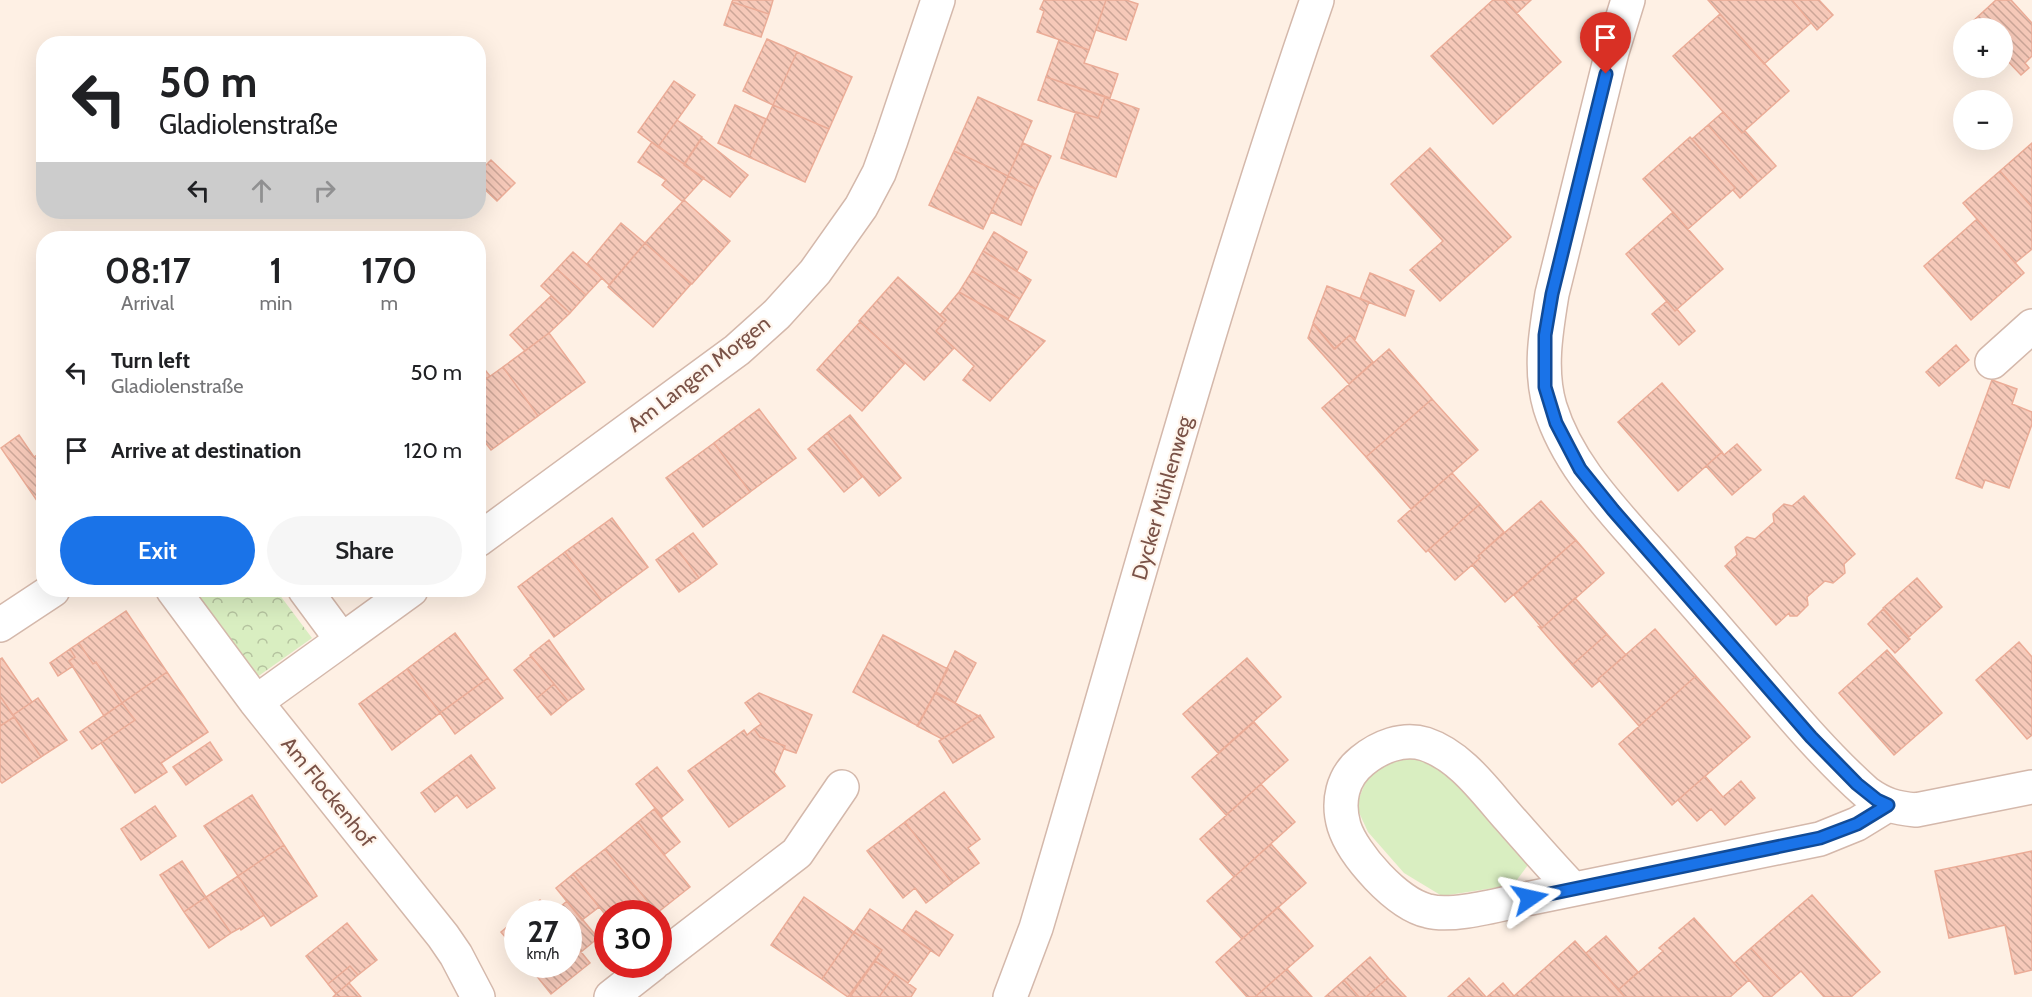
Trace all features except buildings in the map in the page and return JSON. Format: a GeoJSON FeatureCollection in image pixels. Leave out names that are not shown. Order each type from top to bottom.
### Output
{"type":"FeatureCollection","features":[{"type":"Feature","properties":{"kind":"street","name":"Am Langen Morgen"},"geometry":{"type":"LineString","coordinates":[[486,534],[737,350],[777,314],[809,279],[861,207],[879,172],[938,0]]}},
{"type":"Feature","properties":{"kind":"street","name":"Dycker Mühlenweg"},"geometry":{"type":"LineString","coordinates":[[1010,997],[1036,928],[1222,294],[1283,97],[1317,0]]}},
{"type":"Feature","properties":{"kind":"street"},"geometry":{"type":"LineString","coordinates":[[1628,0],[1612,52],[1552,294],[1545,335],[1545,387],[1550,406],[1571,454],[1613,510],[1811,737],[1857,784],[1877,800],[1896,808],[1926,808],[2032,787]]}},
{"type":"Feature","properties":{"kind":"street"},"geometry":{"type":"LineString","coordinates":[[1992,362],[2032,326]]}},
{"type":"Feature","properties":{"kind":"street"},"geometry":{"type":"LineString","coordinates":[[0,625],[42,597]]}},
{"type":"Feature","properties":{"kind":"street","name":"Am Flockenhof"},"geometry":{"type":"LineString","coordinates":[[178,597],[256,702],[443,936],[456,955],[478,997]]}},
{"type":"Feature","properties":{"kind":"street"},"geometry":{"type":"LineString","coordinates":[[310,597],[342,640]]}},
{"type":"Feature","properties":{"kind":"street"},"geometry":{"type":"LineString","coordinates":[[256,702],[401,597]]}},
{"type":"Feature","properties":{"kind":"street"},"geometry":{"type":"LineString","coordinates":[[1573,889],[1469,772],[1444,753],[1423,743],[1404,741],[1372,753],[1348,776],[1342,791],[1340,806],[1349,841],[1366,865],[1388,886],[1407,901],[1427,911],[1466,910],[1573,889],[1820,838],[1857,824],[1888,805]]}},
{"type":"Feature","properties":{"kind":"street"},"geometry":{"type":"LineString","coordinates":[[672,949],[796,853],[842,787]]}},
{"type":"Feature","properties":{"kind":"street"},"geometry":{"type":"LineString","coordinates":[[611,997],[635,978]]}},
{"type":"Feature","properties":{"kind":"green space"},"geometry":{"type":"Polygon","coordinates":[[[193,597],[281,597],[312,638],[253,680],[193,597]]]}},
{"type":"Feature","properties":{"kind":"green space"},"geometry":{"type":"Polygon","coordinates":[[[1411,755],[1441,765],[1473,795],[1528,865],[1513,885],[1442,896],[1404,873],[1368,832],[1356,806],[1367,778],[1386,762],[1411,755]]]}},
{"type":"Feature","properties":{"kind":"route"},"geometry":{"type":"LineString","coordinates":[[1530,898],[1820,838],[1857,824],[1888,805],[1867,793],[1811,737],[1613,510],[1580,469],[1556,423],[1545,387],[1545,335],[1552,294],[1606,74]]}}]}
